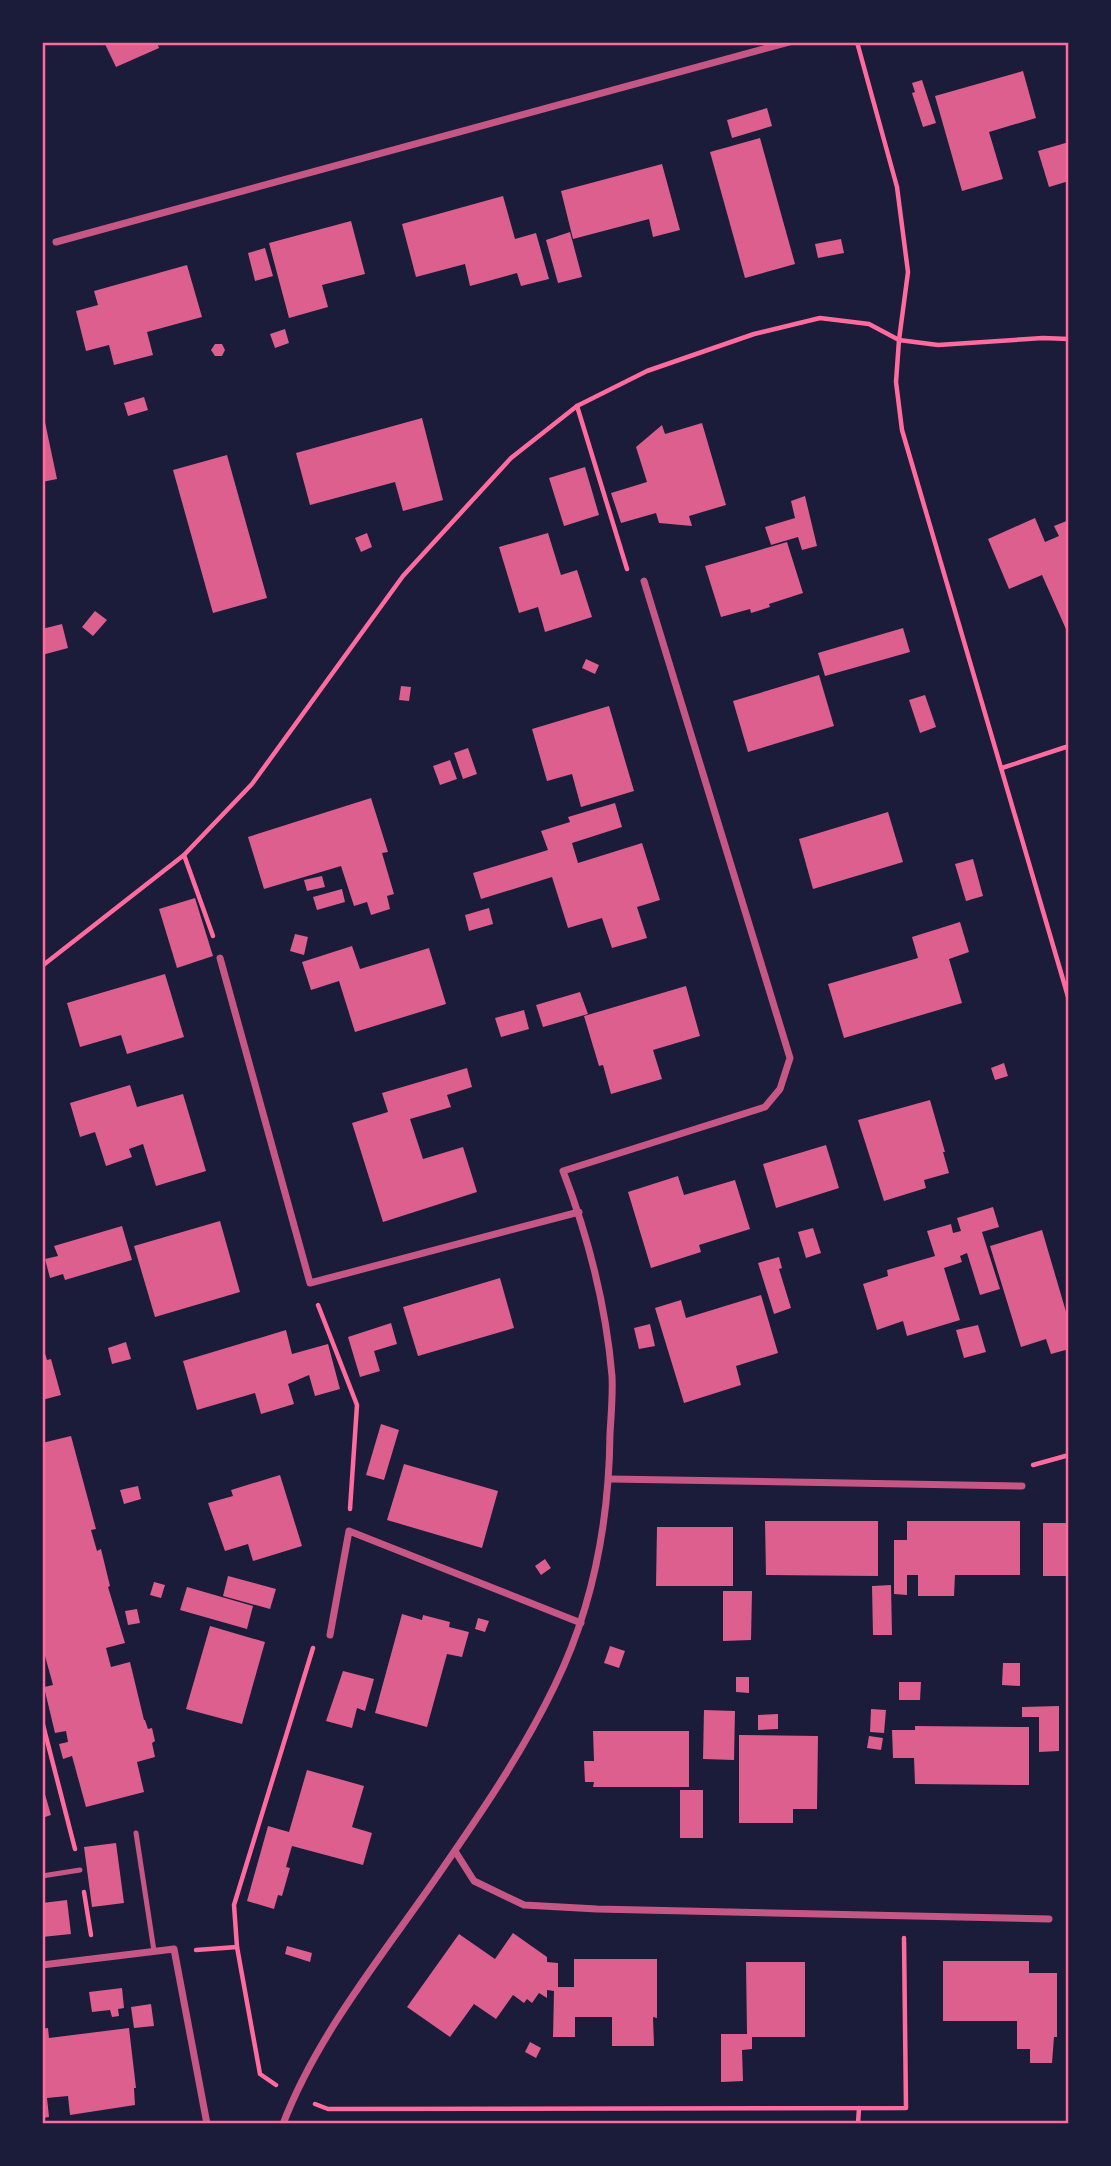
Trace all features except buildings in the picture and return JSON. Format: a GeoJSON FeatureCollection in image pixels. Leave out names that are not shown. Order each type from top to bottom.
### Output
{"type":"FeatureCollection","features":[{"type":"Feature","properties":{"kind":"street"},"geometry":{"type":"LineString","coordinates":[[56,242],[789,42]]}},
{"type":"Feature","properties":{"kind":"street"},"geometry":{"type":"LineString","coordinates":[[283,2124],[293,2097],[325,2038],[454,1851],[530,1732],[556,1683],[581,1623],[600,1552],[610,1479],[612,1377],[601,1298],[579,1212],[563,1171],[765,1107],[780,1089],[790,1058],[644,581]]}},
{"type":"Feature","properties":{"kind":"street"},"geometry":{"type":"LineString","coordinates":[[220,958],[310,1283],[579,1212]]}},
{"type":"Feature","properties":{"kind":"street"},"geometry":{"type":"LineString","coordinates":[[610,1479],[1022,1486]]}},
{"type":"Feature","properties":{"kind":"street"},"geometry":{"type":"LineString","coordinates":[[330,1635],[349,1531],[581,1623]]}},
{"type":"Feature","properties":{"kind":"street"},"geometry":{"type":"LineString","coordinates":[[454,1851],[474,1881],[524,1905],[1049,1919]]}},
{"type":"Feature","properties":{"kind":"street"},"geometry":{"type":"LineString","coordinates":[[42,1965],[174,1948],[207,2124]]}},
{"type":"Feature","properties":{"kind":"lane"},"geometry":{"type":"LineString","coordinates":[[136,1833],[154,1951]]}},
{"type":"Feature","properties":{"kind":"lane"},"geometry":{"type":"LineString","coordinates":[[42,1876],[80,1870]]}},
{"type":"Feature","properties":{"kind":"path"},"geometry":{"type":"LineString","coordinates":[[857,42],[897,187],[908,272],[896,382],[902,430],[1069,1000]]}},
{"type":"Feature","properties":{"kind":"path"},"geometry":{"type":"LineString","coordinates":[[42,966],[184,855],[252,784],[403,576],[511,458],[577,406],[647,371],[754,334],[820,318],[869,324],[899,340],[938,345],[1043,338],[1069,339]]}},
{"type":"Feature","properties":{"kind":"path"},"geometry":{"type":"LineString","coordinates":[[577,406],[625,567],[644,581]]}},
{"type":"Feature","properties":{"kind":"path"},"geometry":{"type":"LineString","coordinates":[[1002,768],[1069,747]]}},
{"type":"Feature","properties":{"kind":"path"},"geometry":{"type":"LineString","coordinates":[[184,855],[220,958]]}},
{"type":"Feature","properties":{"kind":"path"},"geometry":{"type":"LineString","coordinates":[[310,1283],[357,1405],[349,1531]]}},
{"type":"Feature","properties":{"kind":"path"},"geometry":{"type":"LineString","coordinates":[[1022,1486],[1030,1465],[1069,1455]]}},
{"type":"Feature","properties":{"kind":"path"},"geometry":{"type":"LineString","coordinates":[[330,1635],[313,1647],[234,1905],[237,1947],[260,2074],[293,2097],[328,2109],[906,2108],[904,1916]]}},
{"type":"Feature","properties":{"kind":"path"},"geometry":{"type":"LineString","coordinates":[[42,1721],[80,1870],[94,1958]]}},
{"type":"Feature","properties":{"kind":"path"},"geometry":{"type":"LineString","coordinates":[[174,1948],[196,1950],[237,1947]]}},
{"type":"Feature","properties":{"kind":"path"},"geometry":{"type":"LineString","coordinates":[[858,2124],[859,2108]]}}]}
